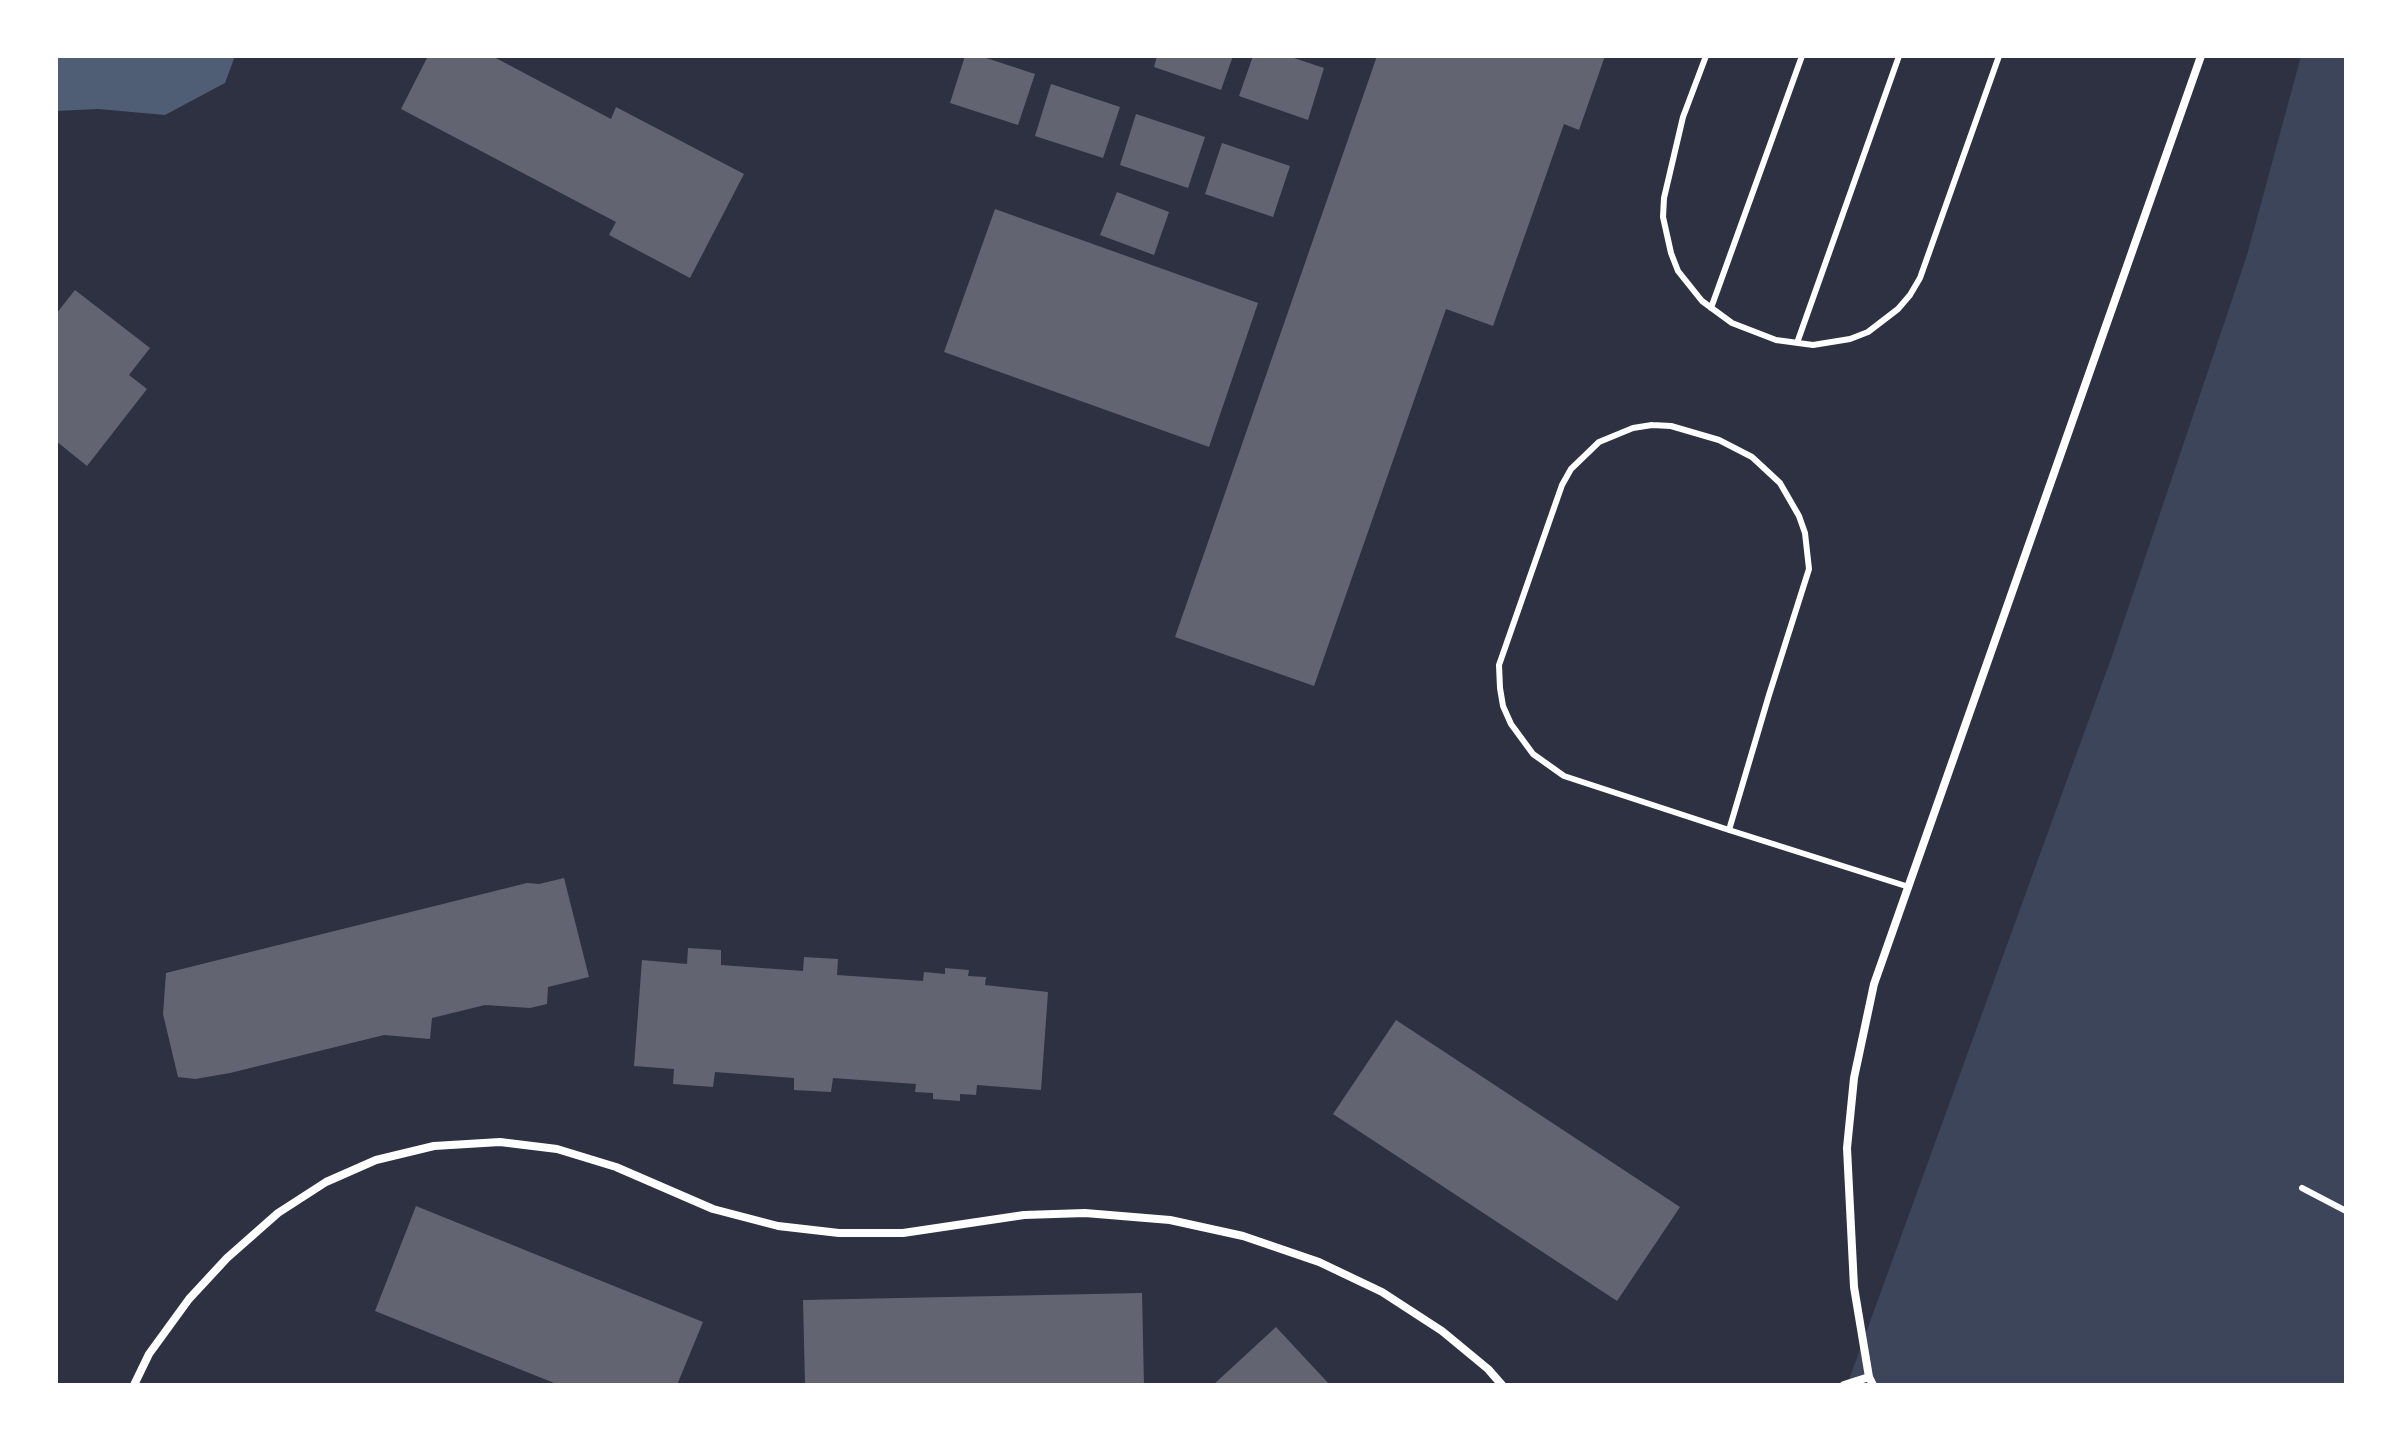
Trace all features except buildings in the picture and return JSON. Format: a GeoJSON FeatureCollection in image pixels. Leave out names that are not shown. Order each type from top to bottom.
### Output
{"type":"FeatureCollection","features":[{"type":"Feature","properties":{"kind":"street"},"geometry":{"type":"LineString","coordinates":[[1844,1385],[1871,1381],[1854,1287],[1847,1148],[1854,1078],[1874,984],[2201,56]]}},
{"type":"Feature","properties":{"kind":"street"},"geometry":{"type":"LineString","coordinates":[[134,1385],[149,1354],[189,1299],[227,1258],[278,1213],[326,1182],[376,1160],[434,1146],[500,1142],[557,1149],[616,1167],[713,1209],[778,1226],[839,1233],[903,1233],[1024,1215],[1085,1213],[1170,1220],[1243,1236],[1319,1262],[1382,1292],[1442,1331],[1488,1369],[1502,1385]]}},
{"type":"Feature","properties":{"kind":"lane"},"geometry":{"type":"LineString","coordinates":[[1706,56],[1683,117],[1664,198],[1663,217],[1671,253],[1678,271],[1702,301],[1732,323],[1776,340],[1813,345],[1850,339],[1868,332],[1898,309],[1910,295],[1920,278],[1999,56]]}},
{"type":"Feature","properties":{"kind":"lane"},"geometry":{"type":"LineString","coordinates":[[1711,308],[1802,56]]}},
{"type":"Feature","properties":{"kind":"lane"},"geometry":{"type":"LineString","coordinates":[[1797,343],[1899,56]]}},
{"type":"Feature","properties":{"kind":"lane"},"geometry":{"type":"LineString","coordinates":[[1729,830],[1809,569],[1805,533],[1780,483],[1752,457],[1719,440],[1671,426],[1633,428],[1599,442],[1571,469],[1562,485],[1499,665],[1503,706],[1511,724],[1533,754],[1564,776],[1729,830],[1909,887]]}},
{"type":"Feature","properties":{"kind":"lane"},"geometry":{"type":"LineString","coordinates":[[2302,1188],[2346,1211]]}},
{"type":"Feature","properties":{"kind":"shaded area"},"geometry":{"type":"Polygon","coordinates":[[[56,56],[235,56],[225,83],[165,115],[98,109],[56,111],[56,56]]]}},
{"type":"Feature","properties":{"kind":"shaded area"},"geometry":{"type":"Polygon","coordinates":[[[2301,56],[2346,56],[2346,1385],[1847,1385],[2112,656],[2247,255],[2301,56]]]}}]}
